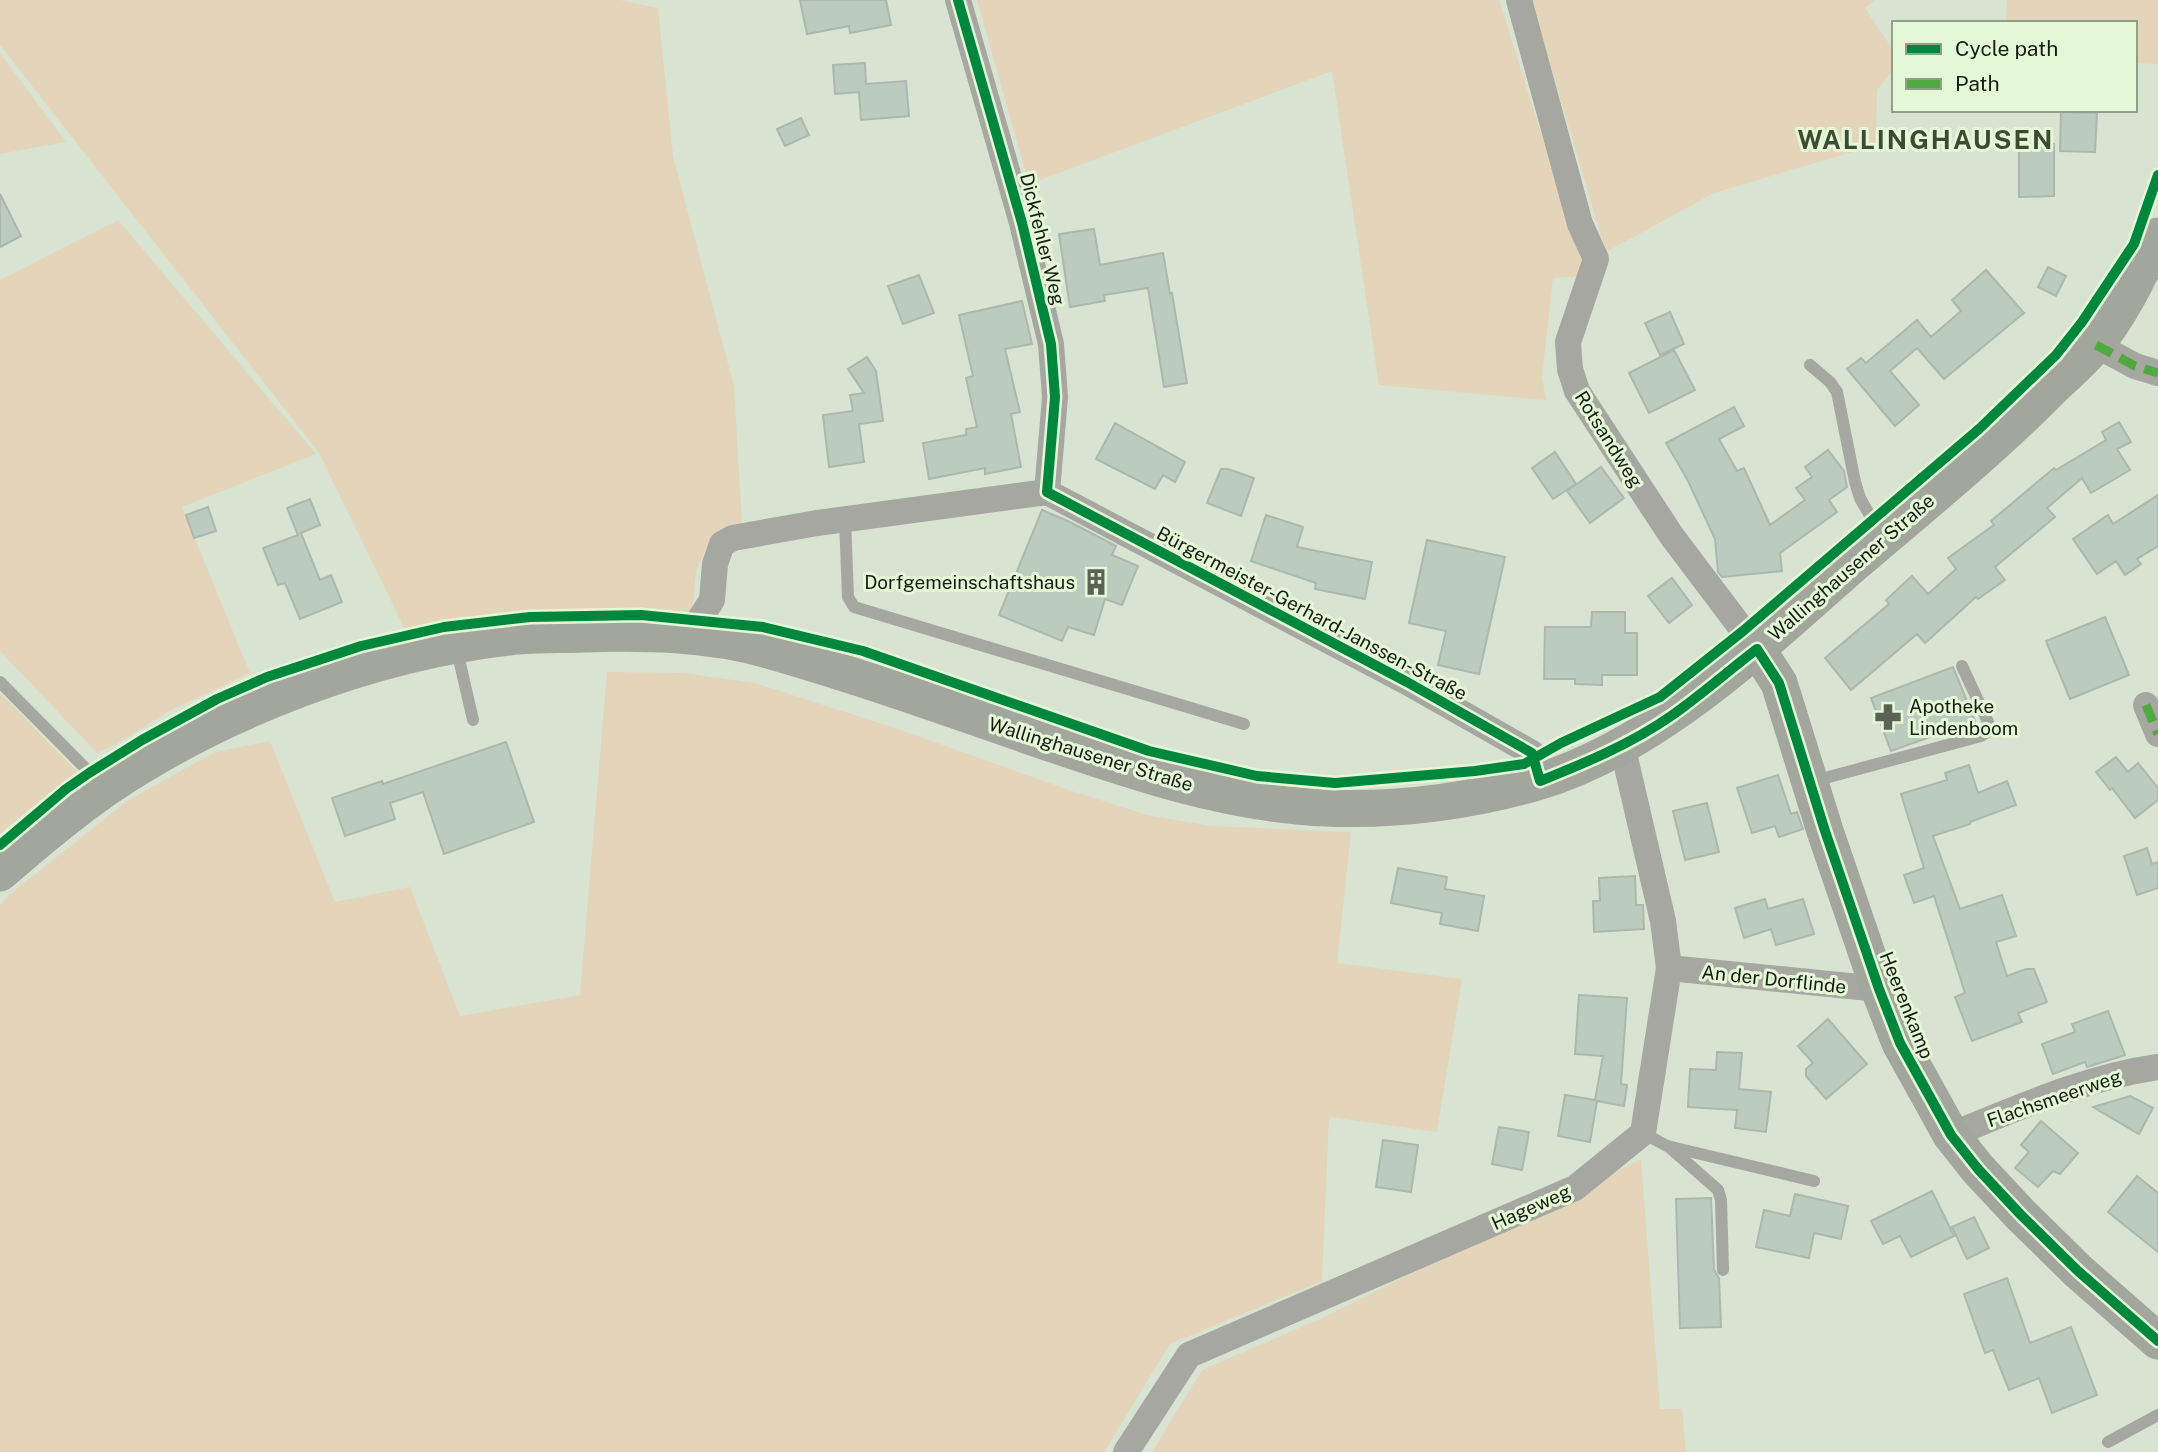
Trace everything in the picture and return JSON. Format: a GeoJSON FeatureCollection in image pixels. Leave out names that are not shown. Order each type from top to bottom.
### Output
{"type":"FeatureCollection","features":[{"type":"Feature","properties":{"kind":"street","name":"Dickfehler Weg"},"geometry":{"type":"LineString","coordinates":[[958,0],[1022,223],[1051,344],[1055,397],[1047,492]]}},
{"type":"Feature","properties":{"kind":"street","name":"Rotsandweg"},"geometry":{"type":"LineString","coordinates":[[1519,0],[1580,224],[1596,259],[1568,342],[1570,369],[1577,391],[1671,535],[1757,649]]}},
{"type":"Feature","properties":{"kind":"street","name":"Wallinghausener Straße"},"geometry":{"type":"LineString","coordinates":[[0,873],[50,830],[106,789],[170,749],[233,716],[334,677],[416,653],[511,636],[689,636],[760,647],[1158,778],[1267,803],[1321,808],[1386,809],[1458,802],[1540,781],[1583,765],[1670,716],[1757,649],[2010,429],[2096,345],[2123,305],[2158,236]]}},
{"type":"Feature","properties":{"kind":"street"},"geometry":{"type":"LineString","coordinates":[[2096,345],[2135,366],[2158,373]]}},
{"type":"Feature","properties":{"kind":"street"},"geometry":{"type":"LineString","coordinates":[[689,636],[712,600],[715,564],[722,544],[733,538],[1047,492]]}},
{"type":"Feature","properties":{"kind":"street","name":"Bürgermeister-Gerhard-Janssen-Straße"},"geometry":{"type":"LineString","coordinates":[[1047,492],[1407,682],[1532,753],[1540,781]]}},
{"type":"Feature","properties":{"kind":"street","name":"Heerenkamp"},"geometry":{"type":"LineString","coordinates":[[1757,649],[1779,683],[1879,989],[1900,1042],[1951,1135],[2021,1215],[2078,1271],[2158,1341]]}},
{"type":"Feature","properties":{"kind":"street"},"geometry":{"type":"LineString","coordinates":[[2146,705],[2158,734]]}},
{"type":"Feature","properties":{"kind":"street"},"geometry":{"type":"LineString","coordinates":[[1622,745],[1663,921],[1669,968],[1643,1133]]}},
{"type":"Feature","properties":{"kind":"street","name":"An der Dorflinde"},"geometry":{"type":"LineString","coordinates":[[1669,968],[1879,989]]}},
{"type":"Feature","properties":{"kind":"street","name":"Flachsmeerweg"},"geometry":{"type":"LineString","coordinates":[[1951,1135],[2053,1094],[2135,1070],[2158,1067]]}},
{"type":"Feature","properties":{"kind":"street","name":"Hageweg"},"geometry":{"type":"LineString","coordinates":[[1126,1452],[1189,1355],[1575,1188],[1643,1133]]}},
{"type":"Feature","properties":{"kind":"lane"},"geometry":{"type":"LineString","coordinates":[[1810,365],[1830,382],[1837,392],[1860,498],[1883,539]]}},
{"type":"Feature","properties":{"kind":"lane"},"geometry":{"type":"LineString","coordinates":[[845,520],[848,597],[854,607],[1244,723]]}},
{"type":"Feature","properties":{"kind":"lane"},"geometry":{"type":"LineString","coordinates":[[456,646],[473,720]]}},
{"type":"Feature","properties":{"kind":"lane"},"geometry":{"type":"LineString","coordinates":[[1810,782],[1981,736],[1987,732],[1988,722],[1962,666]]}},
{"type":"Feature","properties":{"kind":"lane"},"geometry":{"type":"LineString","coordinates":[[0,682],[106,789]]}},
{"type":"Feature","properties":{"kind":"lane"},"geometry":{"type":"LineString","coordinates":[[1643,1133],[1667,1146],[1718,1190],[1721,1200],[1723,1269]]}},
{"type":"Feature","properties":{"kind":"lane"},"geometry":{"type":"LineString","coordinates":[[1667,1146],[1814,1181]]}},
{"type":"Feature","properties":{"kind":"lane"},"geometry":{"type":"LineString","coordinates":[[2108,1442],[2158,1415]]}},
{"type":"Feature","properties":{"kind":"shaded area"},"geometry":{"type":"Polygon","coordinates":[[[0,0],[620,0],[658,8],[673,156],[734,386],[743,540],[705,551],[696,571],[693,605],[674,641],[418,656],[319,453],[0,45],[0,0]]]}},
{"type":"Feature","properties":{"kind":"shaded area"},"geometry":{"type":"Polygon","coordinates":[[[977,0],[1499,0],[1581,260],[1582,276],[1553,278],[1542,377],[1546,400],[1379,385],[1332,71],[1029,184],[977,0]]]}},
{"type":"Feature","properties":{"kind":"shaded area"},"geometry":{"type":"Polygon","coordinates":[[[1531,0],[1875,0],[1865,8],[1892,48],[1892,71],[1877,90],[1876,145],[1714,193],[1606,252],[1531,0]]]}},
{"type":"Feature","properties":{"kind":"shaded area"},"geometry":{"type":"Polygon","coordinates":[[[2007,0],[2158,0],[2158,64],[2137,63],[2137,21],[2006,21],[2007,0]]]}},
{"type":"Feature","properties":{"kind":"shaded area"},"geometry":{"type":"Polygon","coordinates":[[[0,53],[66,142],[0,154],[0,53]]]}},
{"type":"Feature","properties":{"kind":"shaded area"},"geometry":{"type":"Polygon","coordinates":[[[118,220],[316,454],[182,507],[250,673],[171,710],[115,745],[97,753],[0,651],[0,280],[118,220]]]}},
{"type":"Feature","properties":{"kind":"shaded area"},"geometry":{"type":"Polygon","coordinates":[[[607,672],[683,673],[755,683],[1147,815],[1211,826],[1351,832],[1337,963],[1462,979],[1437,1132],[1329,1117],[1322,1281],[1170,1344],[1104,1452],[0,1452],[0,905],[127,801],[215,752],[270,741],[335,902],[410,887],[460,1016],[580,995],[607,672]]]}},
{"type":"Feature","properties":{"kind":"shaded area"},"geometry":{"type":"Polygon","coordinates":[[[0,693],[77,772],[0,833],[0,693]]]}},
{"type":"Feature","properties":{"kind":"shaded area"},"geometry":{"type":"Polygon","coordinates":[[[1641,1159],[1660,1409],[1682,1409],[1686,1452],[1152,1452],[1202,1370],[1320,1319],[1641,1159]]]}},
{"type":"Feature","properties":{"kind":"building"},"geometry":{"type":"Polygon","coordinates":[[[800,0],[886,0],[891,25],[850,33],[849,26],[807,34],[800,0]]]}},
{"type":"Feature","properties":{"kind":"building"},"geometry":{"type":"Polygon","coordinates":[[[865,63],[866,84],[906,81],[909,116],[861,120],[859,92],[835,94],[833,65],[865,63]]]}},
{"type":"Feature","properties":{"kind":"building"},"geometry":{"type":"Polygon","coordinates":[[[2061,112],[2097,113],[2095,152],[2060,151],[2061,112]]]}},
{"type":"Feature","properties":{"kind":"building"},"geometry":{"type":"Polygon","coordinates":[[[801,118],[809,135],[785,146],[777,129],[801,118]]]}},
{"type":"Feature","properties":{"kind":"building"},"geometry":{"type":"Polygon","coordinates":[[[2019,144],[2054,144],[2054,196],[2019,197],[2019,144]]]}},
{"type":"Feature","properties":{"kind":"building"},"geometry":{"type":"Polygon","coordinates":[[[0,194],[21,236],[0,247],[0,194]]]}},
{"type":"Feature","properties":{"kind":"building"},"geometry":{"type":"Polygon","coordinates":[[[1094,229],[1100,265],[1163,253],[1187,383],[1164,387],[1148,288],[1104,295],[1105,301],[1070,307],[1059,234],[1094,229]]]}},
{"type":"Feature","properties":{"kind":"building"},"geometry":{"type":"Polygon","coordinates":[[[2048,267],[2066,276],[2056,296],[2038,287],[2048,267]]]}},
{"type":"Feature","properties":{"kind":"building"},"geometry":{"type":"Polygon","coordinates":[[[1986,270],[2024,313],[1944,379],[1917,348],[1890,371],[1919,405],[1895,426],[1847,369],[1861,358],[1866,363],[1917,320],[1931,337],[1961,311],[1952,300],[1986,270]]]}},
{"type":"Feature","properties":{"kind":"building"},"geometry":{"type":"Polygon","coordinates":[[[919,275],[934,313],[903,324],[888,286],[919,275]]]}},
{"type":"Feature","properties":{"kind":"building"},"geometry":{"type":"Polygon","coordinates":[[[1022,301],[1032,344],[1005,349],[1020,412],[1011,414],[1021,467],[985,474],[985,468],[929,479],[923,443],[966,435],[966,429],[977,427],[966,378],[973,376],[959,315],[1022,301]]]}},
{"type":"Feature","properties":{"kind":"building"},"geometry":{"type":"Polygon","coordinates":[[[1670,312],[1684,344],[1660,355],[1645,323],[1670,312]]]}},
{"type":"Feature","properties":{"kind":"building"},"geometry":{"type":"Polygon","coordinates":[[[1674,350],[1695,390],[1649,413],[1629,373],[1674,350]]]}},
{"type":"Feature","properties":{"kind":"building"},"geometry":{"type":"Polygon","coordinates":[[[867,357],[876,371],[883,421],[859,424],[864,462],[829,467],[823,415],[853,411],[850,395],[864,393],[848,369],[867,357]]]}},
{"type":"Feature","properties":{"kind":"building"},"geometry":{"type":"Polygon","coordinates":[[[1734,407],[1744,426],[1719,439],[1737,471],[1744,468],[1770,525],[1805,500],[1796,488],[1812,477],[1805,467],[1828,450],[1844,471],[1847,487],[1829,500],[1837,512],[1780,553],[1782,571],[1722,577],[1718,572],[1715,539],[1687,479],[1666,443],[1734,407]]]}},
{"type":"Feature","properties":{"kind":"building"},"geometry":{"type":"Polygon","coordinates":[[[2119,422],[2131,442],[2117,449],[2130,470],[2091,493],[2082,478],[2047,508],[2055,517],[1995,567],[2005,580],[1978,599],[1976,597],[1925,643],[1917,634],[1851,690],[1825,658],[1889,604],[1886,600],[1912,576],[1928,594],[1956,569],[1948,558],[1994,525],[1991,521],[2054,468],[2056,470],[2106,440],[2102,432],[2119,422]]]}},
{"type":"Feature","properties":{"kind":"building"},"geometry":{"type":"Polygon","coordinates":[[[1115,423],[1185,462],[1175,482],[1163,475],[1155,489],[1096,459],[1115,423]]]}},
{"type":"Feature","properties":{"kind":"building"},"geometry":{"type":"Polygon","coordinates":[[[1555,452],[1576,484],[1553,499],[1532,468],[1555,452]]]}},
{"type":"Feature","properties":{"kind":"building"},"geometry":{"type":"Polygon","coordinates":[[[1601,467],[1624,498],[1590,523],[1567,491],[1601,467]]]}},
{"type":"Feature","properties":{"kind":"building"},"geometry":{"type":"Polygon","coordinates":[[[1221,469],[1254,478],[1241,516],[1207,503],[1221,469]]]}},
{"type":"Feature","properties":{"kind":"building"},"geometry":{"type":"Polygon","coordinates":[[[2158,495],[2158,546],[2137,559],[2141,564],[2125,575],[2116,561],[2097,574],[2073,539],[2108,515],[2113,524],[2158,495]]]}},
{"type":"Feature","properties":{"kind":"building"},"geometry":{"type":"Polygon","coordinates":[[[310,499],[320,525],[301,533],[320,580],[331,575],[342,602],[300,619],[285,583],[278,585],[263,548],[298,535],[287,508],[310,499]]]}},
{"type":"Feature","properties":{"kind":"building"},"geometry":{"type":"Polygon","coordinates":[[[208,507],[216,531],[194,538],[186,515],[208,507]]]}},
{"type":"Feature","properties":{"kind":"building","name":"Dorfgemeinschaftshaus"},"geometry":{"type":"Polygon","coordinates":[[[1042,510],[1116,546],[1112,555],[1138,566],[1122,605],[1105,599],[1094,635],[1068,627],[1062,641],[999,615],[1042,510]]]}},
{"type":"Feature","properties":{"kind":"building"},"geometry":{"type":"Polygon","coordinates":[[[1266,515],[1303,527],[1297,547],[1372,562],[1365,599],[1315,589],[1316,583],[1251,561],[1266,515]]]}},
{"type":"Feature","properties":{"kind":"building"},"geometry":{"type":"Polygon","coordinates":[[[1427,540],[1505,557],[1479,674],[1438,665],[1446,631],[1409,623],[1427,540]]]}},
{"type":"Feature","properties":{"kind":"building"},"geometry":{"type":"Polygon","coordinates":[[[1672,578],[1692,605],[1669,623],[1648,596],[1672,578]]]}},
{"type":"Feature","properties":{"kind":"building"},"geometry":{"type":"Polygon","coordinates":[[[1592,612],[1625,612],[1625,633],[1637,633],[1637,675],[1602,675],[1602,685],[1575,684],[1575,679],[1544,679],[1545,627],[1591,627],[1592,612]]]}},
{"type":"Feature","properties":{"kind":"building"},"geometry":{"type":"Polygon","coordinates":[[[2105,617],[2129,675],[2070,699],[2046,641],[2105,617]]]}},
{"type":"Feature","properties":{"kind":"building"},"geometry":{"type":"Polygon","coordinates":[[[1953,667],[1975,721],[1891,751],[1871,698],[1953,667]]]}},
{"type":"Feature","properties":{"kind":"building"},"geometry":{"type":"Polygon","coordinates":[[[506,742],[534,822],[444,854],[423,792],[390,803],[395,819],[345,836],[332,798],[382,781],[383,784],[506,742]]]}},
{"type":"Feature","properties":{"kind":"building"},"geometry":{"type":"Polygon","coordinates":[[[2116,757],[2128,772],[2138,763],[2158,788],[2158,800],[2135,818],[2096,772],[2116,757]]]}},
{"type":"Feature","properties":{"kind":"building"},"geometry":{"type":"Polygon","coordinates":[[[1969,765],[1978,793],[2007,781],[2016,805],[1933,836],[1960,909],[2002,895],[2016,936],[1996,942],[2007,976],[2034,969],[2047,1002],[2018,1013],[2022,1022],[1972,1041],[1955,997],[1965,993],[1934,896],[1914,903],[1904,875],[1924,868],[1901,794],[1947,780],[1945,773],[1969,765]]]}},
{"type":"Feature","properties":{"kind":"building"},"geometry":{"type":"Polygon","coordinates":[[[1778,775],[1791,814],[1797,812],[1803,829],[1779,837],[1775,826],[1752,833],[1737,788],[1778,775]]]}},
{"type":"Feature","properties":{"kind":"building"},"geometry":{"type":"Polygon","coordinates":[[[1707,803],[1719,852],[1685,860],[1673,811],[1707,803]]]}},
{"type":"Feature","properties":{"kind":"building"},"geometry":{"type":"Polygon","coordinates":[[[2147,848],[2152,864],[2158,862],[2158,888],[2137,895],[2124,856],[2147,848]]]}},
{"type":"Feature","properties":{"kind":"building"},"geometry":{"type":"Polygon","coordinates":[[[1398,868],[1447,877],[1445,889],[1484,896],[1478,931],[1440,924],[1442,913],[1391,903],[1398,868]]]}},
{"type":"Feature","properties":{"kind":"building"},"geometry":{"type":"Polygon","coordinates":[[[1635,876],[1636,905],[1643,905],[1644,929],[1594,932],[1593,901],[1600,901],[1599,878],[1635,876]]]}},
{"type":"Feature","properties":{"kind":"building"},"geometry":{"type":"Polygon","coordinates":[[[1765,899],[1768,909],[1803,899],[1814,934],[1776,945],[1771,929],[1744,938],[1735,908],[1765,899]]]}},
{"type":"Feature","properties":{"kind":"building"},"geometry":{"type":"Polygon","coordinates":[[[1579,995],[1627,998],[1621,1084],[1627,1085],[1624,1106],[1597,1101],[1590,1142],[1558,1136],[1565,1095],[1595,1100],[1603,1056],[1575,1054],[1579,995]]]}},
{"type":"Feature","properties":{"kind":"building"},"geometry":{"type":"Polygon","coordinates":[[[2108,1011],[2125,1055],[2087,1067],[2085,1062],[2053,1074],[2042,1044],[2075,1032],[2072,1024],[2108,1011]]]}},
{"type":"Feature","properties":{"kind":"building"},"geometry":{"type":"Polygon","coordinates":[[[1828,1019],[1867,1064],[1826,1099],[1806,1076],[1806,1069],[1813,1063],[1798,1046],[1828,1019]]]}},
{"type":"Feature","properties":{"kind":"building"},"geometry":{"type":"Polygon","coordinates":[[[1717,1052],[1742,1053],[1739,1089],[1771,1092],[1766,1132],[1735,1128],[1737,1110],[1688,1107],[1690,1069],[1716,1070],[1717,1052]]]}},
{"type":"Feature","properties":{"kind":"building"},"geometry":{"type":"Polygon","coordinates":[[[2130,1096],[2153,1108],[2139,1134],[2093,1107],[2130,1096]]]}},
{"type":"Feature","properties":{"kind":"building"},"geometry":{"type":"Polygon","coordinates":[[[2041,1121],[2078,1153],[2060,1174],[2053,1171],[2038,1187],[2015,1168],[2029,1152],[2021,1145],[2041,1121]]]}},
{"type":"Feature","properties":{"kind":"building"},"geometry":{"type":"Polygon","coordinates":[[[1499,1127],[1529,1132],[1522,1170],[1492,1164],[1499,1127]]]}},
{"type":"Feature","properties":{"kind":"building"},"geometry":{"type":"Polygon","coordinates":[[[1383,1140],[1418,1145],[1411,1192],[1376,1187],[1383,1140]]]}},
{"type":"Feature","properties":{"kind":"building"},"geometry":{"type":"Polygon","coordinates":[[[2137,1176],[2158,1193],[2158,1252],[2108,1212],[2137,1176]]]}},
{"type":"Feature","properties":{"kind":"building"},"geometry":{"type":"Polygon","coordinates":[[[1932,1191],[1954,1236],[1911,1257],[1900,1236],[1883,1244],[1871,1221],[1932,1191]]]}},
{"type":"Feature","properties":{"kind":"building"},"geometry":{"type":"Polygon","coordinates":[[[1795,1194],[1848,1206],[1841,1239],[1814,1233],[1809,1258],[1756,1247],[1764,1210],[1790,1216],[1795,1194]]]}},
{"type":"Feature","properties":{"kind":"building"},"geometry":{"type":"Polygon","coordinates":[[[1711,1198],[1714,1270],[1719,1278],[1721,1327],[1680,1328],[1676,1199],[1711,1198]]]}},
{"type":"Feature","properties":{"kind":"building"},"geometry":{"type":"Polygon","coordinates":[[[1974,1217],[1989,1248],[1967,1259],[1952,1227],[1974,1217]]]}},
{"type":"Feature","properties":{"kind":"building"},"geometry":{"type":"Polygon","coordinates":[[[2007,1278],[2030,1343],[2071,1327],[2097,1395],[2052,1413],[2039,1378],[2009,1390],[1993,1350],[1985,1353],[1964,1294],[2007,1278]]]}},
{"type":"Feature","properties":{"kind":"marked path"},"geometry":{"type":"LineString","coordinates":[[2096,345],[2135,366],[2158,373]]}},
{"type":"Feature","properties":{"kind":"marked path"},"geometry":{"type":"LineString","coordinates":[[2146,705],[2158,734]]}},
{"type":"Feature","properties":{"kind":"cycle path"},"geometry":{"type":"LineString","coordinates":[[958,0],[1022,223],[1051,344],[1055,397],[1047,492],[1407,682],[1532,753],[1540,781],[1607,752],[1656,726],[1757,649],[1779,683],[1825,831],[1900,1043],[1951,1135],[2021,1215],[2078,1271],[2158,1341]]}},
{"type":"Feature","properties":{"kind":"cycle path"},"geometry":{"type":"LineString","coordinates":[[0,845],[89,773],[217,699],[267,677],[361,646],[444,627],[530,617],[641,615],[763,627],[863,651],[1149,751],[1257,776],[1335,783],[1524,764],[1561,743],[1660,697],[1743,631],[1979,429],[2056,355],[2082,322],[2134,244],[2158,175]]}},
{"type":"Feature","properties":{"kind":"place","name":"Dorfgemeinschaftshaus"},"geometry":{"type":"Point","coordinates":[1096,582]}},
{"type":"Feature","properties":{"kind":"place","name":"Apotheke Lindenboom"},"geometry":{"type":"Point","coordinates":[1888,717]}},
{"type":"Feature","properties":{"kind":"district","name":"WALLINGHAUSEN"},"geometry":{"type":"Point","coordinates":[1926,139]}}]}
